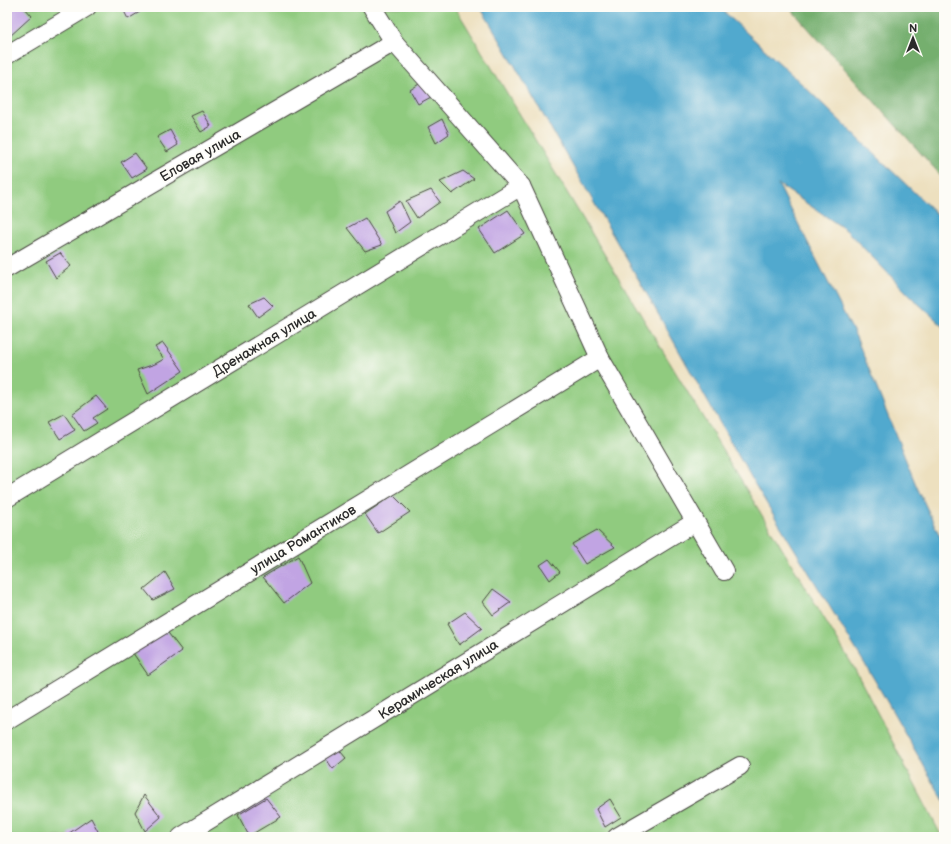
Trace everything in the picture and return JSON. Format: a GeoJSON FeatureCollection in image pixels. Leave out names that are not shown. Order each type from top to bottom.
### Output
{"type":"FeatureCollection","features":[{"type":"Feature","properties":{"kind":"street"},"geometry":{"type":"LineString","coordinates":[[7,55],[87,7]]}},
{"type":"Feature","properties":{"kind":"street"},"geometry":{"type":"LineString","coordinates":[[372,7],[394,42],[521,186],[600,358],[724,572]]}},
{"type":"Feature","properties":{"kind":"street","name":"Еловая улица"},"geometry":{"type":"LineString","coordinates":[[7,268],[394,42]]}},
{"type":"Feature","properties":{"kind":"street","name":"Дренажная улица"},"geometry":{"type":"LineString","coordinates":[[7,498],[521,186]]}},
{"type":"Feature","properties":{"kind":"street","name":"улица Романтиков"},"geometry":{"type":"LineString","coordinates":[[7,720],[600,358]]}},
{"type":"Feature","properties":{"kind":"street","name":"Керамическая улица"},"geometry":{"type":"LineString","coordinates":[[181,837],[695,522]]}},
{"type":"Feature","properties":{"kind":"street"},"geometry":{"type":"LineString","coordinates":[[617,837],[740,766]]}},
{"type":"Feature","properties":{"kind":"green space"},"geometry":{"type":"Polygon","coordinates":[[[7,7],[455,7],[853,666],[942,837],[7,837],[7,7]]]}},
{"type":"Feature","properties":{"kind":"green space"},"geometry":{"type":"Polygon","coordinates":[[[789,7],[944,7],[944,179],[789,7]]]}},
{"type":"Feature","properties":{"kind":"water"},"geometry":{"type":"Polygon","coordinates":[[[480,7],[719,7],[803,85],[944,221],[944,327],[911,297],[846,230],[778,184],[856,337],[916,485],[944,545],[944,801],[874,679],[751,478],[644,289],[480,7]]]}},
{"type":"Feature","properties":{"kind":"building"},"geometry":{"type":"Polygon","coordinates":[[[8,7],[24,7],[32,16],[9,37],[7,34],[8,7]]]}},
{"type":"Feature","properties":{"kind":"building"},"geometry":{"type":"Polygon","coordinates":[[[122,7],[141,7],[143,10],[128,19],[122,7]]]}},
{"type":"Feature","properties":{"kind":"building"},"geometry":{"type":"Polygon","coordinates":[[[422,82],[433,96],[418,104],[410,90],[422,82]]]}},
{"type":"Feature","properties":{"kind":"building"},"geometry":{"type":"Polygon","coordinates":[[[202,111],[211,126],[201,132],[191,116],[202,111]]]}},
{"type":"Feature","properties":{"kind":"building"},"geometry":{"type":"Polygon","coordinates":[[[442,119],[449,134],[436,143],[428,127],[442,119]]]}},
{"type":"Feature","properties":{"kind":"building"},"geometry":{"type":"Polygon","coordinates":[[[170,130],[178,145],[167,152],[157,137],[170,130]]]}},
{"type":"Feature","properties":{"kind":"building"},"geometry":{"type":"Polygon","coordinates":[[[135,153],[147,169],[132,178],[121,162],[135,153]]]}},
{"type":"Feature","properties":{"kind":"building"},"geometry":{"type":"Polygon","coordinates":[[[463,171],[474,179],[452,194],[440,182],[463,171]]]}},
{"type":"Feature","properties":{"kind":"building"},"geometry":{"type":"Polygon","coordinates":[[[431,190],[440,202],[417,218],[406,201],[431,190]]]}},
{"type":"Feature","properties":{"kind":"building"},"geometry":{"type":"Polygon","coordinates":[[[400,201],[410,222],[395,233],[385,211],[400,201]]]}},
{"type":"Feature","properties":{"kind":"building"},"geometry":{"type":"Polygon","coordinates":[[[508,210],[525,234],[495,253],[479,229],[508,210]]]}},
{"type":"Feature","properties":{"kind":"building"},"geometry":{"type":"Polygon","coordinates":[[[365,218],[382,245],[365,251],[347,228],[365,218]]]}},
{"type":"Feature","properties":{"kind":"building"},"geometry":{"type":"Polygon","coordinates":[[[60,253],[71,266],[56,278],[46,261],[60,253]]]}},
{"type":"Feature","properties":{"kind":"building"},"geometry":{"type":"Polygon","coordinates":[[[264,297],[273,306],[258,317],[249,304],[264,297]]]}},
{"type":"Feature","properties":{"kind":"building"},"geometry":{"type":"Polygon","coordinates":[[[163,343],[183,371],[148,394],[137,370],[155,364],[164,359],[155,347],[163,343]]]}},
{"type":"Feature","properties":{"kind":"building"},"geometry":{"type":"Polygon","coordinates":[[[96,396],[107,409],[93,418],[97,423],[84,431],[72,414],[96,396]]]}},
{"type":"Feature","properties":{"kind":"building"},"geometry":{"type":"Polygon","coordinates":[[[64,414],[75,430],[60,439],[49,422],[64,414]]]}},
{"type":"Feature","properties":{"kind":"building"},"geometry":{"type":"Polygon","coordinates":[[[393,495],[410,512],[378,533],[365,514],[393,495]]]}},
{"type":"Feature","properties":{"kind":"building"},"geometry":{"type":"Polygon","coordinates":[[[597,530],[615,547],[585,564],[572,544],[597,530]]]}},
{"type":"Feature","properties":{"kind":"building"},"geometry":{"type":"Polygon","coordinates":[[[298,556],[310,583],[284,603],[263,577],[298,556]]]}},
{"type":"Feature","properties":{"kind":"building"},"geometry":{"type":"Polygon","coordinates":[[[549,559],[560,572],[550,580],[540,565],[549,559]]]}},
{"type":"Feature","properties":{"kind":"building"},"geometry":{"type":"Polygon","coordinates":[[[165,572],[175,589],[153,600],[144,589],[165,572]]]}},
{"type":"Feature","properties":{"kind":"building"},"geometry":{"type":"Polygon","coordinates":[[[493,589],[511,602],[493,615],[483,602],[493,589]]]}},
{"type":"Feature","properties":{"kind":"building"},"geometry":{"type":"Polygon","coordinates":[[[465,612],[482,628],[459,645],[447,624],[465,612]]]}},
{"type":"Feature","properties":{"kind":"building"},"geometry":{"type":"Polygon","coordinates":[[[162,625],[182,651],[148,675],[128,646],[162,625]]]}},
{"type":"Feature","properties":{"kind":"building"},"geometry":{"type":"Polygon","coordinates":[[[335,745],[346,758],[333,769],[322,753],[335,745]]]}},
{"type":"Feature","properties":{"kind":"building"},"geometry":{"type":"Polygon","coordinates":[[[144,795],[161,817],[145,831],[135,812],[144,795]]]}},
{"type":"Feature","properties":{"kind":"building"},"geometry":{"type":"Polygon","coordinates":[[[266,798],[281,817],[249,836],[238,815],[266,798]]]}},
{"type":"Feature","properties":{"kind":"building"},"geometry":{"type":"Polygon","coordinates":[[[610,799],[621,817],[605,827],[596,809],[610,799]]]}},
{"type":"Feature","properties":{"kind":"building"},"geometry":{"type":"Polygon","coordinates":[[[91,818],[101,837],[70,837],[68,834],[91,818]]]}}]}
